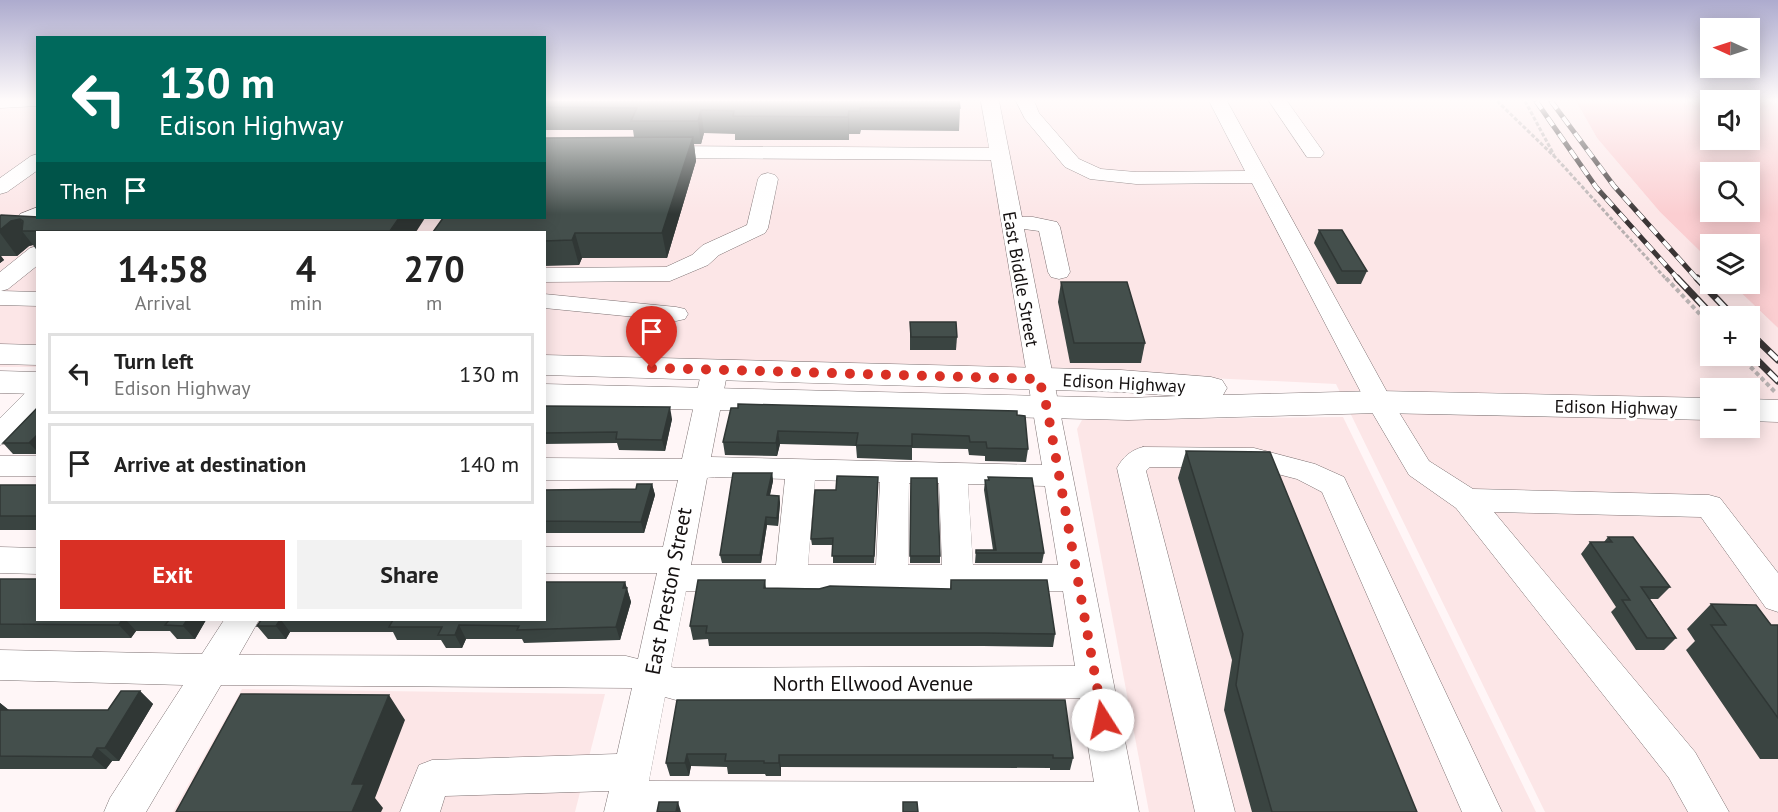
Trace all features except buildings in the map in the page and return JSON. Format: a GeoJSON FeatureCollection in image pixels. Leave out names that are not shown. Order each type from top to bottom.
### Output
{"type":"FeatureCollection","features":[{"type":"Feature","properties":{"kind":"main road"},"geometry":{"type":"LineString","coordinates":[[0,354],[36,355]]}},
{"type":"Feature","properties":{"kind":"main road","name":"Edison Highway"},"geometry":{"type":"LineString","coordinates":[[546,365],[711,384],[1043,393],[1128,409],[1379,402],[1700,410]]}},
{"type":"Feature","properties":{"kind":"main road"},"geometry":{"type":"LineString","coordinates":[[0,382],[36,383]]}},
{"type":"Feature","properties":{"kind":"main road","name":"Edison Highway"},"geometry":{"type":"LineString","coordinates":[[546,395],[711,384]]}},
{"type":"Feature","properties":{"kind":"main road"},"geometry":{"type":"LineString","coordinates":[[1760,410],[1778,411]]}},
{"type":"Feature","properties":{"kind":"street","name":"East Biddle Street"},"geometry":{"type":"LineString","coordinates":[[996,139],[1118,806]]}},
{"type":"Feature","properties":{"kind":"street"},"geometry":{"type":"LineString","coordinates":[[1051,139],[1072,163],[1096,175],[1136,178],[1258,177]]}},
{"type":"Feature","properties":{"kind":"street"},"geometry":{"type":"LineString","coordinates":[[1238,139],[1379,402],[1419,468],[1467,500],[1682,765],[1709,812]]}},
{"type":"Feature","properties":{"kind":"street"},"geometry":{"type":"LineString","coordinates":[[1304,139],[1314,153]]}},
{"type":"Feature","properties":{"kind":"street"},"geometry":{"type":"LineString","coordinates":[[643,152],[999,154]]}},
{"type":"Feature","properties":{"kind":"street"},"geometry":{"type":"LineString","coordinates":[[0,188],[36,161]]}},
{"type":"Feature","properties":{"kind":"street"},"geometry":{"type":"LineString","coordinates":[[546,275],[670,274],[700,260],[711,250],[758,228],[768,179]]}},
{"type":"Feature","properties":{"kind":"street"},"geometry":{"type":"LineString","coordinates":[[1011,223],[1033,223],[1049,227],[1059,272]]}},
{"type":"Feature","properties":{"kind":"street"},"geometry":{"type":"LineString","coordinates":[[36,256],[2,284],[36,298]]}},
{"type":"Feature","properties":{"kind":"street"},"geometry":{"type":"LineString","coordinates":[[546,301],[676,314]]}},
{"type":"Feature","properties":{"kind":"street","name":"East Preston Street"},"geometry":{"type":"LineString","coordinates":[[627,795],[711,384]]}},
{"type":"Feature","properties":{"kind":"street"},"geometry":{"type":"LineString","coordinates":[[0,435],[36,397]]}},
{"type":"Feature","properties":{"kind":"street"},"geometry":{"type":"LineString","coordinates":[[1215,812],[1131,468],[1143,457],[1160,455],[1254,458],[1305,471],[1334,485],[1482,812]]}},
{"type":"Feature","properties":{"kind":"street"},"geometry":{"type":"LineString","coordinates":[[1275,463],[1288,496]]}},
{"type":"Feature","properties":{"kind":"street"},"geometry":{"type":"LineString","coordinates":[[0,466],[36,466]]}},
{"type":"Feature","properties":{"kind":"street"},"geometry":{"type":"LineString","coordinates":[[546,469],[715,467],[1059,476]]}},
{"type":"Feature","properties":{"kind":"street"},"geometry":{"type":"LineString","coordinates":[[791,577],[801,469]]}},
{"type":"Feature","properties":{"kind":"street"},"geometry":{"type":"LineString","coordinates":[[892,577],[895,472]]}},
{"type":"Feature","properties":{"kind":"street"},"geometry":{"type":"LineString","coordinates":[[953,474],[958,577]]}},
{"type":"Feature","properties":{"kind":"street"},"geometry":{"type":"LineString","coordinates":[[1467,500],[1709,506],[1778,598]]}},
{"type":"Feature","properties":{"kind":"street"},"geometry":{"type":"LineString","coordinates":[[0,560],[36,561]]}},
{"type":"Feature","properties":{"kind":"street"},"geometry":{"type":"LineString","coordinates":[[546,561],[791,577],[1077,578]]}},
{"type":"Feature","properties":{"kind":"street"},"geometry":{"type":"LineString","coordinates":[[124,812],[241,621]]}},
{"type":"Feature","properties":{"kind":"street","name":"North Ellwood Avenue"},"geometry":{"type":"LineString","coordinates":[[0,665],[213,670],[626,671],[676,684],[1096,682]]}},
{"type":"Feature","properties":{"kind":"street"},"geometry":{"type":"LineString","coordinates":[[420,812],[432,778],[627,795],[1118,806]]}},
{"type":"Feature","properties":{"kind":"path"},"geometry":{"type":"LineString","coordinates":[[1536,139],[1700,314]]}},
{"type":"Feature","properties":{"kind":"path"},"geometry":{"type":"LineString","coordinates":[[1546,139],[1556,158]]}},
{"type":"Feature","properties":{"kind":"path"},"geometry":{"type":"LineString","coordinates":[[1750,366],[1778,394]]}},
{"type":"Feature","properties":{"kind":"shaded area"},"geometry":{"type":"Polygon","coordinates":[[[0,139],[36,139],[36,219],[546,219],[546,139],[1598,139],[1660,212],[1700,251],[1700,294],[1742,294],[1755,306],[1700,306],[1700,366],[1760,366],[1760,311],[1778,328],[1778,812],[1545,812],[1336,384],[1041,370],[546,355],[546,231],[36,231],[36,367],[0,367],[0,139]]]}},
{"type":"Feature","properties":{"kind":"shaded area"},"geometry":{"type":"Polygon","coordinates":[[[1598,139],[1700,139],[1700,150],[1760,150],[1760,139],[1778,139],[1778,328],[1760,311],[1760,306],[1755,306],[1742,294],[1760,294],[1760,234],[1700,234],[1700,251],[1660,212],[1598,139]]]}},
{"type":"Feature","properties":{"kind":"shaded area"},"geometry":{"type":"Polygon","coordinates":[[[1343,417],[1536,812],[1149,812],[1077,429],[1082,420],[1343,417]]]}},
{"type":"Feature","properties":{"kind":"shaded area"},"geometry":{"type":"Polygon","coordinates":[[[242,689],[605,694],[575,812],[173,812],[242,689]]]}},
{"type":"Feature","properties":{"kind":"railway"},"geometry":{"type":"LineString","coordinates":[[1562,139],[1596,187],[1679,280]]}},
{"type":"Feature","properties":{"kind":"railway"},"geometry":{"type":"LineString","coordinates":[[1579,139],[1614,186],[1698,280]]}},
{"type":"Feature","properties":{"kind":"railway"},"geometry":{"type":"LineString","coordinates":[[1677,278],[1704,306]]}},
{"type":"Feature","properties":{"kind":"railway"},"geometry":{"type":"LineString","coordinates":[[1697,278],[1724,306]]}},
{"type":"Feature","properties":{"kind":"railway"},"geometry":{"type":"LineString","coordinates":[[1760,343],[1778,360]]}},
{"type":"Feature","properties":{"kind":"railway"},"geometry":{"type":"LineString","coordinates":[[1760,363],[1778,381]]}},
{"type":"Feature","properties":{"kind":"route"},"geometry":{"type":"LineString","coordinates":[[652,368],[1039,379],[1047,408],[1103,720]]}}]}
